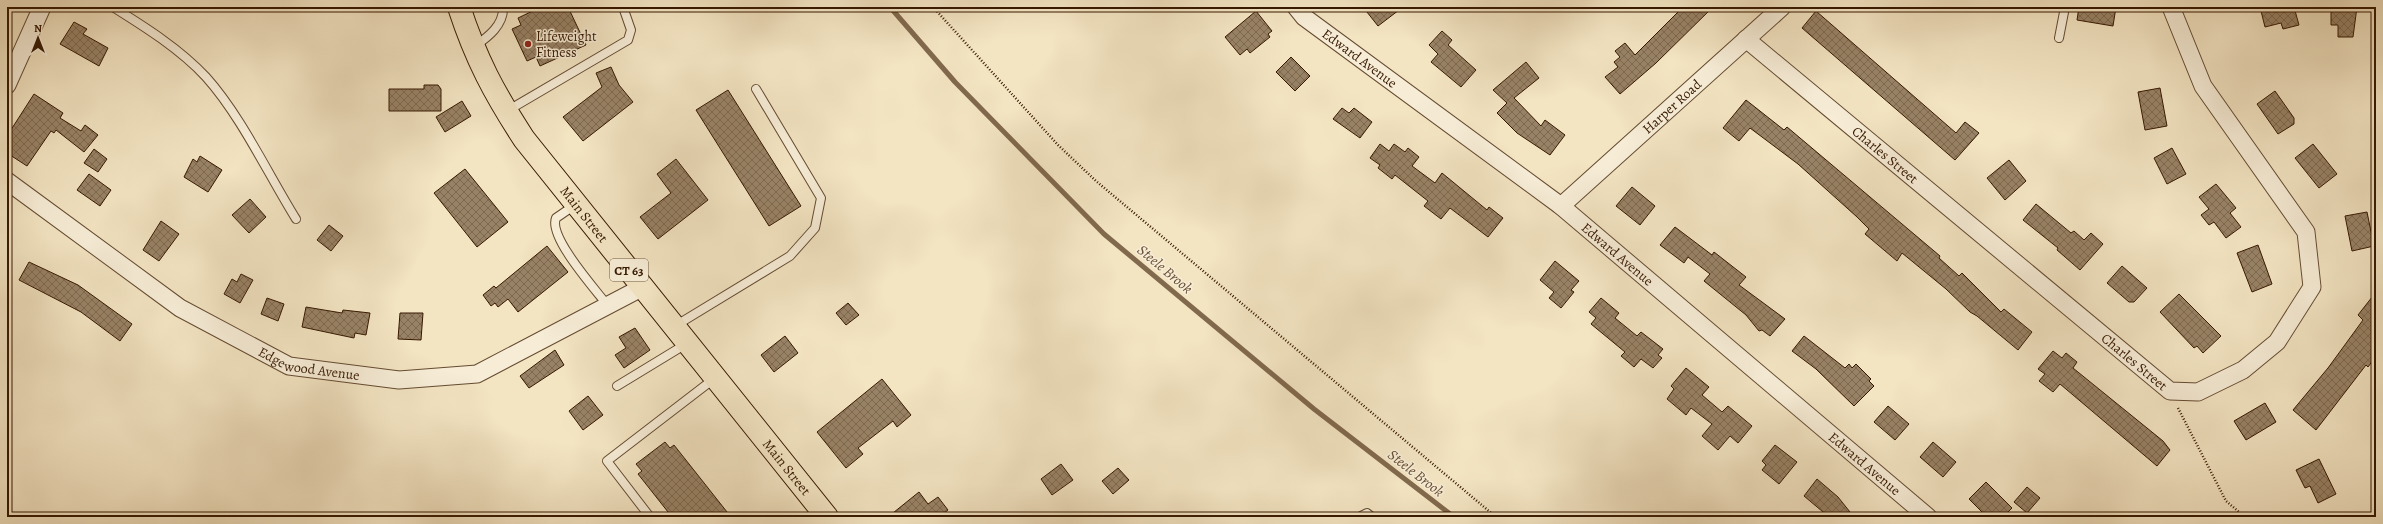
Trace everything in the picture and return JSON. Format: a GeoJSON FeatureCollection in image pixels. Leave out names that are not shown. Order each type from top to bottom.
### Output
{"type":"FeatureCollection","features":[{"type":"Feature","properties":{"kind":"main road","name":"Main Street"},"geometry":{"type":"LineString","coordinates":[[459,7],[472,48],[486,78],[524,139],[827,517]]}},
{"type":"Feature","properties":{"kind":"street"},"geometry":{"type":"LineString","coordinates":[[7,85],[42,7]]}},
{"type":"Feature","properties":{"kind":"street","name":"Edward Avenue"},"geometry":{"type":"LineString","coordinates":[[1296,7],[1304,17],[1561,206],[1928,517]]}},
{"type":"Feature","properties":{"kind":"street","name":"Harper Road"},"geometry":{"type":"LineString","coordinates":[[1561,206],[1782,7]]}},
{"type":"Feature","properties":{"kind":"street","name":"Charles Street"},"geometry":{"type":"LineString","coordinates":[[1746,39],[2170,391],[2198,392],[2243,370],[2277,342],[2312,287],[2306,232],[2203,86],[2171,7]]}},
{"type":"Feature","properties":{"kind":"street","name":"Edgewood Avenue"},"geometry":{"type":"LineString","coordinates":[[7,181],[180,308],[289,366],[399,380],[477,374],[643,287]]}},
{"type":"Feature","properties":{"kind":"lane"},"geometry":{"type":"LineString","coordinates":[[113,7],[175,50],[206,78],[239,122],[296,219]]}},
{"type":"Feature","properties":{"kind":"lane"},"geometry":{"type":"LineString","coordinates":[[472,48],[485,39],[499,23],[503,15],[502,7]]}},
{"type":"Feature","properties":{"kind":"lane"},"geometry":{"type":"LineString","coordinates":[[506,112],[628,40],[631,30],[624,7]]}},
{"type":"Feature","properties":{"kind":"lane"},"geometry":{"type":"LineString","coordinates":[[2059,38],[2065,7]]}},
{"type":"Feature","properties":{"kind":"lane"},"geometry":{"type":"LineString","coordinates":[[675,326],[790,256],[815,228],[821,198],[756,89]]}},
{"type":"Feature","properties":{"kind":"lane"},"geometry":{"type":"LineString","coordinates":[[576,205],[556,218],[556,228],[566,250],[608,306]]}},
{"type":"Feature","properties":{"kind":"lane"},"geometry":{"type":"LineString","coordinates":[[617,386],[688,342]]}},
{"type":"Feature","properties":{"kind":"lane"},"geometry":{"type":"LineString","coordinates":[[650,517],[607,461],[715,377]]}},
{"type":"Feature","properties":{"kind":"lane"},"geometry":{"type":"LineString","coordinates":[[1358,517],[1367,513],[1372,517]]}},
{"type":"Feature","properties":{"kind":"path"},"geometry":{"type":"LineString","coordinates":[[933,7],[1058,145],[1096,181],[1496,517]]}},
{"type":"Feature","properties":{"kind":"path"},"geometry":{"type":"LineString","coordinates":[[2170,391],[2226,501],[2245,517]]}},
{"type":"Feature","properties":{"kind":"building"},"geometry":{"type":"Polygon","coordinates":[[[541,7],[568,7],[586,45],[540,66],[536,57],[527,61],[512,29],[521,25],[518,18],[541,7]]]}},
{"type":"Feature","properties":{"kind":"building"},"geometry":{"type":"Polygon","coordinates":[[[1363,7],[1403,7],[1378,26],[1363,7]]]}},
{"type":"Feature","properties":{"kind":"building"},"geometry":{"type":"Polygon","coordinates":[[[1683,7],[1713,7],[1656,63],[1620,94],[1605,77],[1618,67],[1614,62],[1620,57],[1615,51],[1625,43],[1635,55],[1683,7]]]}},
{"type":"Feature","properties":{"kind":"building"},"geometry":{"type":"Polygon","coordinates":[[[2079,7],[2116,7],[2113,26],[2077,20],[2079,7]]]}},
{"type":"Feature","properties":{"kind":"building"},"geometry":{"type":"Polygon","coordinates":[[[2260,7],[2294,7],[2299,25],[2283,29],[2281,23],[2265,27],[2260,7]]]}},
{"type":"Feature","properties":{"kind":"building"},"geometry":{"type":"Polygon","coordinates":[[[2331,7],[2357,7],[2353,37],[2338,37],[2338,25],[2331,25],[2331,7]]]}},
{"type":"Feature","properties":{"kind":"building"},"geometry":{"type":"Polygon","coordinates":[[[1256,11],[1272,31],[1268,34],[1270,37],[1250,53],[1247,49],[1240,55],[1225,37],[1256,11]]]}},
{"type":"Feature","properties":{"kind":"building"},"geometry":{"type":"Polygon","coordinates":[[[1816,11],[1956,133],[1965,122],[1979,133],[1955,160],[1802,28],[1816,11]]]}},
{"type":"Feature","properties":{"kind":"building"},"geometry":{"type":"Polygon","coordinates":[[[74,22],[87,29],[83,34],[108,48],[99,66],[60,44],[74,22]]]}},
{"type":"Feature","properties":{"kind":"building"},"geometry":{"type":"Polygon","coordinates":[[[1442,31],[1452,40],[1448,45],[1476,70],[1461,87],[1431,62],[1438,54],[1429,45],[1442,31]]]}},
{"type":"Feature","properties":{"kind":"building"},"geometry":{"type":"Polygon","coordinates":[[[1291,57],[1310,76],[1295,91],[1276,72],[1291,57]]]}},
{"type":"Feature","properties":{"kind":"building"},"geometry":{"type":"Polygon","coordinates":[[[1526,62],[1539,78],[1514,98],[1541,126],[1545,120],[1565,135],[1550,155],[1517,133],[1497,113],[1507,103],[1493,90],[1526,62]]]}},
{"type":"Feature","properties":{"kind":"building"},"geometry":{"type":"Polygon","coordinates":[[[611,67],[619,85],[633,102],[583,141],[563,117],[602,87],[596,73],[611,67]]]}},
{"type":"Feature","properties":{"kind":"building"},"geometry":{"type":"Polygon","coordinates":[[[424,85],[438,85],[441,89],[441,111],[389,111],[389,89],[424,89],[424,85]]]}},
{"type":"Feature","properties":{"kind":"building"},"geometry":{"type":"Polygon","coordinates":[[[2160,88],[2167,126],[2145,130],[2138,92],[2160,88]]]}},
{"type":"Feature","properties":{"kind":"building"},"geometry":{"type":"Polygon","coordinates":[[[728,90],[801,206],[769,226],[696,110],[728,90]]]}},
{"type":"Feature","properties":{"kind":"building"},"geometry":{"type":"Polygon","coordinates":[[[2275,91],[2294,118],[2294,124],[2278,134],[2257,104],[2275,91]]]}},
{"type":"Feature","properties":{"kind":"building"},"geometry":{"type":"Polygon","coordinates":[[[34,94],[63,113],[60,118],[81,131],[85,125],[98,135],[84,152],[56,130],[54,133],[51,131],[27,166],[7,153],[7,136],[34,94]]]}},
{"type":"Feature","properties":{"kind":"building"},"geometry":{"type":"Polygon","coordinates":[[[1746,100],[1784,130],[1787,127],[1940,256],[1939,258],[1959,276],[1962,273],[2001,312],[2004,309],[2032,332],[2018,350],[1977,316],[1970,312],[1946,289],[1902,253],[1897,261],[1865,234],[1869,229],[1798,164],[1750,128],[1739,141],[1723,128],[1746,100]]]}},
{"type":"Feature","properties":{"kind":"building"},"geometry":{"type":"Polygon","coordinates":[[[462,101],[471,116],[445,132],[436,117],[462,101]]]}},
{"type":"Feature","properties":{"kind":"building"},"geometry":{"type":"Polygon","coordinates":[[[1342,108],[1349,113],[1354,108],[1372,122],[1360,138],[1333,119],[1342,108]]]}},
{"type":"Feature","properties":{"kind":"building"},"geometry":{"type":"Polygon","coordinates":[[[1380,144],[1389,151],[1394,144],[1405,152],[1408,148],[1419,157],[1412,166],[1435,183],[1442,173],[1487,210],[1489,207],[1503,218],[1488,237],[1450,208],[1441,219],[1424,206],[1428,201],[1395,175],[1392,179],[1378,168],[1380,165],[1370,158],[1380,144]]]}},
{"type":"Feature","properties":{"kind":"building"},"geometry":{"type":"Polygon","coordinates":[[[2313,144],[2337,174],[2319,188],[2295,158],[2313,144]]]}},
{"type":"Feature","properties":{"kind":"building"},"geometry":{"type":"Polygon","coordinates":[[[2172,148],[2186,174],[2167,184],[2154,158],[2172,148]]]}},
{"type":"Feature","properties":{"kind":"building"},"geometry":{"type":"Polygon","coordinates":[[[94,149],[107,159],[98,172],[84,163],[94,149]]]}},
{"type":"Feature","properties":{"kind":"building"},"geometry":{"type":"Polygon","coordinates":[[[200,156],[222,170],[208,192],[184,177],[193,159],[197,162],[200,156]]]}},
{"type":"Feature","properties":{"kind":"building"},"geometry":{"type":"Polygon","coordinates":[[[676,159],[708,200],[658,239],[640,217],[671,193],[657,174],[676,159]]]}},
{"type":"Feature","properties":{"kind":"building"},"geometry":{"type":"Polygon","coordinates":[[[2009,160],[2026,181],[2005,200],[1987,178],[2009,160]]]}},
{"type":"Feature","properties":{"kind":"building"},"geometry":{"type":"Polygon","coordinates":[[[465,169],[508,222],[477,247],[434,193],[465,169]]]}},
{"type":"Feature","properties":{"kind":"building"},"geometry":{"type":"Polygon","coordinates":[[[89,174],[111,190],[100,206],[77,190],[89,174]]]}},
{"type":"Feature","properties":{"kind":"building"},"geometry":{"type":"Polygon","coordinates":[[[2216,184],[2236,208],[2230,213],[2241,227],[2226,238],[2214,222],[2209,225],[2201,215],[2209,209],[2199,197],[2216,184]]]}},
{"type":"Feature","properties":{"kind":"building"},"geometry":{"type":"Polygon","coordinates":[[[1632,187],[1655,206],[1640,225],[1616,206],[1632,187]]]}},
{"type":"Feature","properties":{"kind":"building"},"geometry":{"type":"Polygon","coordinates":[[[250,199],[266,217],[249,233],[232,215],[250,199]]]}},
{"type":"Feature","properties":{"kind":"building"},"geometry":{"type":"Polygon","coordinates":[[[2036,204],[2071,233],[2074,231],[2084,240],[2091,233],[2103,244],[2080,270],[2057,250],[2058,248],[2023,220],[2036,204]]]}},
{"type":"Feature","properties":{"kind":"building"},"geometry":{"type":"Polygon","coordinates":[[[2367,212],[2374,246],[2352,251],[2345,216],[2367,212]]]}},
{"type":"Feature","properties":{"kind":"building"},"geometry":{"type":"Polygon","coordinates":[[[161,221],[179,234],[159,261],[143,250],[161,221]]]}},
{"type":"Feature","properties":{"kind":"building"},"geometry":{"type":"Polygon","coordinates":[[[329,225],[343,236],[331,251],[317,240],[329,225]]]}},
{"type":"Feature","properties":{"kind":"building"},"geometry":{"type":"Polygon","coordinates":[[[1675,227],[1712,255],[1714,252],[1746,277],[1739,285],[1785,319],[1770,336],[1762,330],[1759,331],[1746,315],[1704,281],[1710,274],[1688,257],[1684,263],[1660,245],[1675,227]]]}},
{"type":"Feature","properties":{"kind":"building"},"geometry":{"type":"Polygon","coordinates":[[[2258,245],[2272,284],[2252,292],[2237,253],[2258,245]]]}},
{"type":"Feature","properties":{"kind":"building"},"geometry":{"type":"Polygon","coordinates":[[[547,246],[568,272],[518,312],[508,299],[498,307],[495,303],[491,306],[483,295],[494,286],[496,288],[547,246]]]}},
{"type":"Feature","properties":{"kind":"building"},"geometry":{"type":"Polygon","coordinates":[[[1555,261],[1579,281],[1571,290],[1574,292],[1561,308],[1549,298],[1554,292],[1540,280],[1555,261]]]}},
{"type":"Feature","properties":{"kind":"building"},"geometry":{"type":"Polygon","coordinates":[[[29,262],[78,285],[132,324],[120,341],[81,312],[19,280],[29,262]]]}},
{"type":"Feature","properties":{"kind":"building"},"geometry":{"type":"Polygon","coordinates":[[[2122,266],[2147,288],[2134,302],[2129,302],[2107,283],[2122,266]]]}},
{"type":"Feature","properties":{"kind":"building"},"geometry":{"type":"Polygon","coordinates":[[[241,274],[253,280],[240,303],[224,294],[232,279],[237,282],[241,274]]]}},
{"type":"Feature","properties":{"kind":"building"},"geometry":{"type":"Polygon","coordinates":[[[2376,292],[2376,356],[2368,367],[2366,365],[2316,430],[2293,410],[2328,368],[2363,320],[2358,315],[2376,292]]]}},
{"type":"Feature","properties":{"kind":"building"},"geometry":{"type":"Polygon","coordinates":[[[2179,294],[2221,336],[2203,353],[2197,346],[2194,348],[2160,312],[2179,294]]]}},
{"type":"Feature","properties":{"kind":"building"},"geometry":{"type":"Polygon","coordinates":[[[267,298],[284,304],[278,321],[261,314],[267,298]]]}},
{"type":"Feature","properties":{"kind":"building"},"geometry":{"type":"Polygon","coordinates":[[[1601,298],[1619,313],[1615,318],[1637,336],[1641,332],[1663,349],[1658,355],[1662,358],[1653,368],[1641,359],[1634,367],[1621,356],[1625,352],[1591,324],[1596,318],[1589,312],[1601,298]]]}},
{"type":"Feature","properties":{"kind":"building"},"geometry":{"type":"Polygon","coordinates":[[[848,303],[859,315],[846,325],[836,313],[848,303]]]}},
{"type":"Feature","properties":{"kind":"building"},"geometry":{"type":"Polygon","coordinates":[[[306,307],[342,313],[343,310],[370,313],[366,335],[355,333],[354,338],[302,327],[306,307]]]}},
{"type":"Feature","properties":{"kind":"building"},"geometry":{"type":"Polygon","coordinates":[[[400,313],[423,313],[421,340],[398,339],[400,313]]]}},
{"type":"Feature","properties":{"kind":"building"},"geometry":{"type":"Polygon","coordinates":[[[635,328],[650,350],[624,368],[615,355],[626,348],[619,337],[635,328]]]}},
{"type":"Feature","properties":{"kind":"building"},"geometry":{"type":"Polygon","coordinates":[[[785,336],[798,353],[774,372],[761,355],[785,336]]]}},
{"type":"Feature","properties":{"kind":"building"},"geometry":{"type":"Polygon","coordinates":[[[1804,336],[1845,368],[1849,364],[1852,368],[1856,364],[1871,379],[1869,381],[1874,386],[1854,406],[1816,369],[1792,351],[1804,336]]]}},
{"type":"Feature","properties":{"kind":"building"},"geometry":{"type":"Polygon","coordinates":[[[555,350],[564,365],[529,388],[520,376],[555,350]]]}},
{"type":"Feature","properties":{"kind":"building"},"geometry":{"type":"Polygon","coordinates":[[[2053,351],[2062,358],[2066,353],[2077,362],[2073,368],[2163,441],[2170,450],[2157,466],[2060,384],[2053,392],[2039,381],[2045,374],[2038,369],[2053,351]]]}},
{"type":"Feature","properties":{"kind":"building"},"geometry":{"type":"Polygon","coordinates":[[[1686,368],[1709,387],[1702,395],[1722,412],[1728,406],[1752,426],[1738,443],[1730,436],[1718,450],[1702,436],[1712,424],[1691,408],[1686,415],[1667,399],[1674,389],[1671,386],[1686,368]]]}},
{"type":"Feature","properties":{"kind":"building"},"geometry":{"type":"Polygon","coordinates":[[[882,379],[911,415],[897,427],[893,421],[858,448],[863,454],[846,468],[817,432],[882,379]]]}},
{"type":"Feature","properties":{"kind":"building"},"geometry":{"type":"Polygon","coordinates":[[[588,396],[603,415],[583,430],[569,411],[588,396]]]}},
{"type":"Feature","properties":{"kind":"building"},"geometry":{"type":"Polygon","coordinates":[[[2265,403],[2276,422],[2246,440],[2234,421],[2265,403]]]}},
{"type":"Feature","properties":{"kind":"building"},"geometry":{"type":"Polygon","coordinates":[[[1888,406],[1909,424],[1895,440],[1874,422],[1888,406]]]}},
{"type":"Feature","properties":{"kind":"building"},"geometry":{"type":"Polygon","coordinates":[[[665,442],[670,448],[674,445],[731,517],[672,517],[638,474],[642,471],[636,464],[665,442]]]}},
{"type":"Feature","properties":{"kind":"building"},"geometry":{"type":"Polygon","coordinates":[[[1933,442],[1956,462],[1943,477],[1920,457],[1933,442]]]}},
{"type":"Feature","properties":{"kind":"building"},"geometry":{"type":"Polygon","coordinates":[[[1775,445],[1797,462],[1779,484],[1762,470],[1766,465],[1762,461],[1775,445]]]}},
{"type":"Feature","properties":{"kind":"building"},"geometry":{"type":"Polygon","coordinates":[[[2319,459],[2336,494],[2318,503],[2310,486],[2305,488],[2296,470],[2319,459]]]}},
{"type":"Feature","properties":{"kind":"building"},"geometry":{"type":"Polygon","coordinates":[[[1061,464],[1073,480],[1052,495],[1041,479],[1061,464]]]}},
{"type":"Feature","properties":{"kind":"building"},"geometry":{"type":"Polygon","coordinates":[[[1118,468],[1129,480],[1113,494],[1102,481],[1118,468]]]}},
{"type":"Feature","properties":{"kind":"building"},"geometry":{"type":"Polygon","coordinates":[[[1817,479],[1838,497],[1854,517],[1829,517],[1804,496],[1817,479]]]}},
{"type":"Feature","properties":{"kind":"building"},"geometry":{"type":"Polygon","coordinates":[[[1986,482],[2012,508],[2003,517],[1987,517],[1969,499],[1986,482]]]}},
{"type":"Feature","properties":{"kind":"building"},"geometry":{"type":"Polygon","coordinates":[[[2027,487],[2040,498],[2027,513],[2014,502],[2027,487]]]}},
{"type":"Feature","properties":{"kind":"building"},"geometry":{"type":"Polygon","coordinates":[[[919,492],[928,504],[938,497],[948,510],[939,517],[888,517],[919,492]]]}},
{"type":"Feature","properties":{"kind":"waterway","name":"Steele Brook"},"geometry":{"type":"LineString","coordinates":[[890,7],[955,82],[1104,234],[1314,409],[1454,517]]}},
{"type":"Feature","properties":{"kind":"place","name":"Lifeweight Fitness"},"geometry":{"type":"Point","coordinates":[528,44]}}]}
